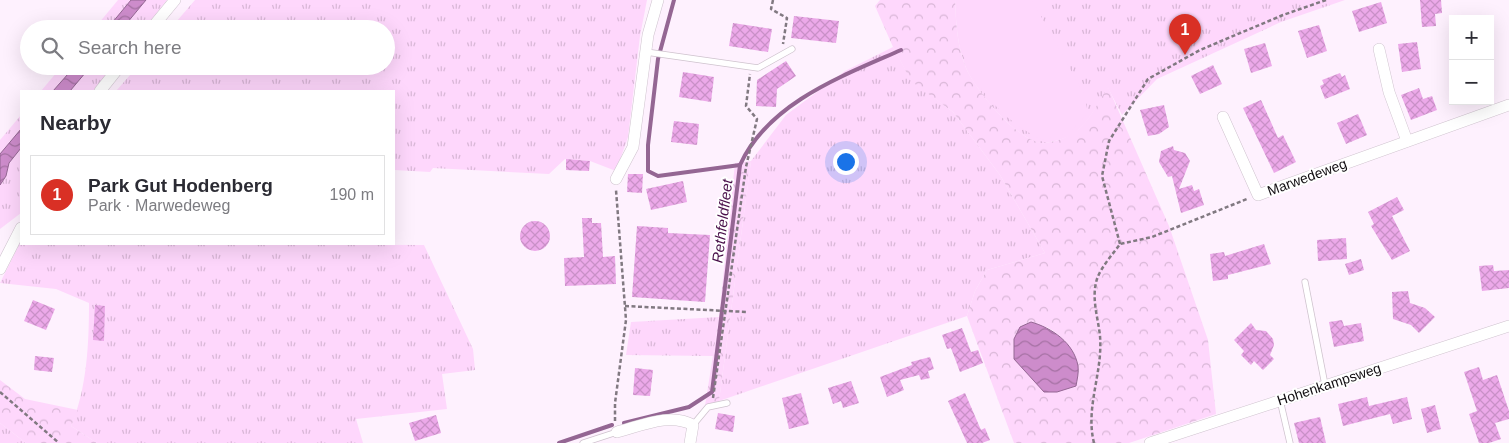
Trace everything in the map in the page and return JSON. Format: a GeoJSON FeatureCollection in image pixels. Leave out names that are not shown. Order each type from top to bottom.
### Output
{"type":"FeatureCollection","features":[{"type":"Feature","properties":{"kind":"street"},"geometry":{"type":"LineString","coordinates":[[158,20],[175,0]]}},
{"type":"Feature","properties":{"kind":"street"},"geometry":{"type":"LineString","coordinates":[[616,179],[633,147],[648,35],[658,0]]}},
{"type":"Feature","properties":{"kind":"street"},"geometry":{"type":"LineString","coordinates":[[1379,49],[1389,92],[1408,141]]}},
{"type":"Feature","properties":{"kind":"street"},"geometry":{"type":"LineString","coordinates":[[101,90],[113,75]]}},
{"type":"Feature","properties":{"kind":"street","name":"Marwedeweg"},"geometry":{"type":"LineString","coordinates":[[1223,117],[1258,195],[1509,105]]}},
{"type":"Feature","properties":{"kind":"street"},"geometry":{"type":"LineString","coordinates":[[0,269],[20,230]]}},
{"type":"Feature","properties":{"kind":"street","name":"Hohenkampsweg"},"geometry":{"type":"LineString","coordinates":[[1150,443],[1509,326]]}},
{"type":"Feature","properties":{"kind":"street"},"geometry":{"type":"LineString","coordinates":[[617,432],[668,419],[684,420],[693,425],[690,443]]}},
{"type":"Feature","properties":{"kind":"lane"},"geometry":{"type":"LineString","coordinates":[[646,52],[758,68],[792,49]]}},
{"type":"Feature","properties":{"kind":"lane"},"geometry":{"type":"LineString","coordinates":[[1305,282],[1325,386]]}},
{"type":"Feature","properties":{"kind":"lane"},"geometry":{"type":"LineString","coordinates":[[1280,400],[1290,443]]}},
{"type":"Feature","properties":{"kind":"lane"},"geometry":{"type":"LineString","coordinates":[[693,425],[708,407],[727,403]]}},
{"type":"Feature","properties":{"kind":"lane"},"geometry":{"type":"LineString","coordinates":[[583,443],[617,432]]}},
{"type":"Feature","properties":{"kind":"path"},"geometry":{"type":"LineString","coordinates":[[773,0],[771,9],[787,18],[781,55]]}},
{"type":"Feature","properties":{"kind":"path"},"geometry":{"type":"LineString","coordinates":[[1120,244],[1102,176],[1110,141],[1148,79],[1200,50],[1283,15],[1326,0]]}},
{"type":"Feature","properties":{"kind":"path"},"geometry":{"type":"LineString","coordinates":[[708,407],[715,393],[746,167],[757,119],[746,106],[751,67]]}},
{"type":"Feature","properties":{"kind":"path"},"geometry":{"type":"LineString","coordinates":[[616,179],[626,320],[614,403],[617,432]]}},
{"type":"Feature","properties":{"kind":"path"},"geometry":{"type":"LineString","coordinates":[[1094,443],[1090,410],[1094,394],[1100,337],[1094,292],[1097,278],[1120,244],[1152,238],[1258,195]]}},
{"type":"Feature","properties":{"kind":"path"},"geometry":{"type":"LineString","coordinates":[[625,306],[748,312]]}},
{"type":"Feature","properties":{"kind":"path"},"geometry":{"type":"LineString","coordinates":[[0,392],[59,443]]}},
{"type":"Feature","properties":{"kind":"green space"},"geometry":{"type":"Polygon","coordinates":[[[118,0],[131,0],[114,20],[101,20],[118,0]]]}},
{"type":"Feature","properties":{"kind":"green space"},"geometry":{"type":"Polygon","coordinates":[[[146,0],[167,0],[151,20],[129,20],[146,0]]]}},
{"type":"Feature","properties":{"kind":"green space"},"geometry":{"type":"Polygon","coordinates":[[[195,0],[647,0],[640,36],[628,137],[616,171],[590,161],[565,159],[549,174],[433,168],[430,172],[395,170],[395,90],[117,90],[130,75],[395,75],[395,20],[178,20],[195,0]]]}},
{"type":"Feature","properties":{"kind":"green space"},"geometry":{"type":"Polygon","coordinates":[[[880,0],[955,0],[959,43],[966,68],[987,100],[1008,123],[1031,140],[1047,143],[1064,138],[1076,131],[1087,120],[1108,87],[1169,226],[1208,340],[1216,414],[1129,443],[1014,443],[967,316],[975,291],[987,270],[1045,253],[1000,175],[953,112],[911,81],[893,47],[875,6],[880,0]],[[1047,327],[1014,359],[1044,392],[1057,392],[1076,385],[1078,376],[1077,360],[1062,338],[1047,327]]]}},
{"type":"Feature","properties":{"kind":"green space"},"geometry":{"type":"Polygon","coordinates":[[[955,0],[1345,0],[1281,22],[1157,79],[1122,115],[1108,88],[1092,114],[1076,132],[1051,142],[1040,143],[1030,139],[1008,123],[987,101],[971,78],[963,60],[959,43],[955,0]]]}},
{"type":"Feature","properties":{"kind":"green space"},"geometry":{"type":"Polygon","coordinates":[[[958,0],[1032,0],[1084,94],[1088,113],[1070,132],[1043,140],[1015,123],[989,99],[969,70],[963,54],[958,34],[958,0]]]}},
{"type":"Feature","properties":{"kind":"green space"},"geometry":{"type":"Polygon","coordinates":[[[893,47],[911,80],[953,112],[1000,175],[1045,253],[987,270],[975,291],[967,316],[719,401],[751,161],[786,115],[845,71],[893,47]]]}},
{"type":"Feature","properties":{"kind":"green space"},"geometry":{"type":"Polygon","coordinates":[[[54,75],[67,75],[54,90],[42,90],[54,75]]]}},
{"type":"Feature","properties":{"kind":"green space"},"geometry":{"type":"Polygon","coordinates":[[[83,75],[106,75],[94,90],[71,90],[83,75]]]}},
{"type":"Feature","properties":{"kind":"green space"},"geometry":{"type":"Polygon","coordinates":[[[20,116],[20,130],[0,154],[0,140],[20,116]]]}},
{"type":"Feature","properties":{"kind":"green space"},"geometry":{"type":"Polygon","coordinates":[[[20,149],[20,214],[0,229],[0,185],[6,176],[9,163],[20,149]]]}},
{"type":"Feature","properties":{"kind":"green space"},"geometry":{"type":"Polygon","coordinates":[[[751,161],[719,401],[705,406],[719,317],[735,163],[751,161]]]}},
{"type":"Feature","properties":{"kind":"green space"},"geometry":{"type":"Polygon","coordinates":[[[20,243],[20,245],[424,245],[473,349],[475,370],[442,374],[447,409],[356,419],[363,443],[97,443],[71,426],[81,397],[84,381],[88,350],[89,303],[56,289],[0,283],[20,243]]]}},
{"type":"Feature","properties":{"kind":"green space"},"geometry":{"type":"Polygon","coordinates":[[[719,317],[713,356],[626,355],[631,322],[719,317]]]}},
{"type":"Feature","properties":{"kind":"green space"},"geometry":{"type":"Polygon","coordinates":[[[0,380],[25,399],[78,410],[71,426],[97,443],[26,443],[0,423],[0,380]]]}},
{"type":"Feature","properties":{"kind":"green space"},"geometry":{"type":"Polygon","coordinates":[[[0,423],[26,443],[0,443],[0,423]]]}},
{"type":"Feature","properties":{"kind":"water"},"geometry":{"type":"Polygon","coordinates":[[[131,0],[146,0],[129,20],[114,20],[131,0]]]}},
{"type":"Feature","properties":{"kind":"water"},"geometry":{"type":"Polygon","coordinates":[[[67,75],[83,75],[71,90],[54,90],[67,75]]]}},
{"type":"Feature","properties":{"kind":"water"},"geometry":{"type":"Polygon","coordinates":[[[20,130],[20,149],[9,163],[6,176],[0,185],[0,154],[20,130]]]}},
{"type":"Feature","properties":{"kind":"water"},"geometry":{"type":"Polygon","coordinates":[[[1031,322],[1054,332],[1072,350],[1078,366],[1076,386],[1057,392],[1044,392],[1014,359],[1014,339],[1020,327],[1031,322]]]}},
{"type":"Feature","properties":{"kind":"building"},"geometry":{"type":"Polygon","coordinates":[[[1420,0],[1441,0],[1442,13],[1435,14],[1436,26],[1422,27],[1420,0]]]}},
{"type":"Feature","properties":{"kind":"building"},"geometry":{"type":"Polygon","coordinates":[[[1381,2],[1387,23],[1359,32],[1352,11],[1381,2]]]}},
{"type":"Feature","properties":{"kind":"building"},"geometry":{"type":"Polygon","coordinates":[[[794,16],[839,21],[836,43],[791,38],[794,16]]]}},
{"type":"Feature","properties":{"kind":"building"},"geometry":{"type":"Polygon","coordinates":[[[733,23],[772,29],[768,52],[729,46],[733,23]]]}},
{"type":"Feature","properties":{"kind":"building"},"geometry":{"type":"Polygon","coordinates":[[[1319,25],[1327,51],[1307,58],[1298,31],[1319,25]]]}},
{"type":"Feature","properties":{"kind":"building"},"geometry":{"type":"Polygon","coordinates":[[[1417,42],[1421,69],[1402,72],[1398,44],[1417,42]]]}},
{"type":"Feature","properties":{"kind":"building"},"geometry":{"type":"Polygon","coordinates":[[[1265,43],[1272,66],[1251,73],[1244,49],[1265,43]]]}},
{"type":"Feature","properties":{"kind":"building"},"geometry":{"type":"Polygon","coordinates":[[[786,61],[796,76],[777,89],[776,107],[756,106],[757,80],[786,61]]]}},
{"type":"Feature","properties":{"kind":"building"},"geometry":{"type":"Polygon","coordinates":[[[1213,65],[1222,84],[1200,94],[1191,76],[1213,65]]]}},
{"type":"Feature","properties":{"kind":"building"},"geometry":{"type":"Polygon","coordinates":[[[683,72],[714,77],[711,102],[679,97],[683,72]]]}},
{"type":"Feature","properties":{"kind":"building"},"geometry":{"type":"Polygon","coordinates":[[[1340,73],[1342,77],[1345,75],[1350,89],[1325,99],[1320,86],[1324,84],[1322,80],[1340,73]]]}},
{"type":"Feature","properties":{"kind":"building"},"geometry":{"type":"Polygon","coordinates":[[[1419,88],[1423,99],[1432,96],[1437,110],[1411,120],[1401,95],[1419,88]]]}},
{"type":"Feature","properties":{"kind":"building"},"geometry":{"type":"Polygon","coordinates":[[[1261,100],[1278,138],[1283,135],[1296,162],[1274,173],[1243,108],[1261,100]]]}},
{"type":"Feature","properties":{"kind":"building"},"geometry":{"type":"Polygon","coordinates":[[[1164,105],[1169,127],[1159,134],[1148,136],[1140,110],[1164,105]]]}},
{"type":"Feature","properties":{"kind":"building"},"geometry":{"type":"Polygon","coordinates":[[[1358,114],[1367,135],[1346,144],[1337,123],[1358,114]]]}},
{"type":"Feature","properties":{"kind":"building"},"geometry":{"type":"Polygon","coordinates":[[[674,121],[699,124],[697,145],[671,142],[674,121]]]}},
{"type":"Feature","properties":{"kind":"building"},"geometry":{"type":"Polygon","coordinates":[[[1173,146],[1174,150],[1185,153],[1190,161],[1179,189],[1192,185],[1194,191],[1199,189],[1204,205],[1181,213],[1172,176],[1168,177],[1159,162],[1161,151],[1173,146]]]}},
{"type":"Feature","properties":{"kind":"building"},"geometry":{"type":"Polygon","coordinates":[[[566,159],[590,161],[589,171],[566,170],[566,159]]]}},
{"type":"Feature","properties":{"kind":"building"},"geometry":{"type":"Polygon","coordinates":[[[628,174],[643,174],[642,193],[627,192],[628,174]]]}},
{"type":"Feature","properties":{"kind":"building"},"geometry":{"type":"Polygon","coordinates":[[[683,181],[687,202],[651,210],[646,189],[683,181]]]}},
{"type":"Feature","properties":{"kind":"building"},"geometry":{"type":"Polygon","coordinates":[[[1397,197],[1404,210],[1392,216],[1410,251],[1392,260],[1371,226],[1374,224],[1368,212],[1397,197]]]}},
{"type":"Feature","properties":{"kind":"building"},"geometry":{"type":"Polygon","coordinates":[[[582,218],[592,218],[592,223],[601,223],[603,257],[615,256],[616,284],[565,286],[564,258],[584,257],[582,218]]]}},
{"type":"Feature","properties":{"kind":"building"},"geometry":{"type":"Polygon","coordinates":[[[535,221],[546,225],[550,236],[546,247],[535,251],[524,247],[520,236],[524,225],[535,221]]]}},
{"type":"Feature","properties":{"kind":"building"},"geometry":{"type":"Polygon","coordinates":[[[637,226],[668,228],[668,233],[710,235],[705,302],[632,297],[637,226]]]}},
{"type":"Feature","properties":{"kind":"building"},"geometry":{"type":"Polygon","coordinates":[[[1346,238],[1347,259],[1318,261],[1317,240],[1346,238]]]}},
{"type":"Feature","properties":{"kind":"building"},"geometry":{"type":"Polygon","coordinates":[[[1264,244],[1271,264],[1228,275],[1228,279],[1213,281],[1210,254],[1224,252],[1225,256],[1264,244]]]}},
{"type":"Feature","properties":{"kind":"building"},"geometry":{"type":"Polygon","coordinates":[[[1361,259],[1364,270],[1349,275],[1345,264],[1361,259]]]}},
{"type":"Feature","properties":{"kind":"building"},"geometry":{"type":"Polygon","coordinates":[[[1493,265],[1494,271],[1509,270],[1509,288],[1482,291],[1479,266],[1493,265]]]}},
{"type":"Feature","properties":{"kind":"building"},"geometry":{"type":"Polygon","coordinates":[[[1408,291],[1410,303],[1425,308],[1435,317],[1419,333],[1411,325],[1393,319],[1392,292],[1408,291]]]}},
{"type":"Feature","properties":{"kind":"building"},"geometry":{"type":"Polygon","coordinates":[[[33,300],[55,309],[46,330],[24,321],[33,300]]]}},
{"type":"Feature","properties":{"kind":"building"},"geometry":{"type":"Polygon","coordinates":[[[95,305],[105,306],[104,341],[93,340],[95,305]]]}},
{"type":"Feature","properties":{"kind":"building"},"geometry":{"type":"Polygon","coordinates":[[[1342,320],[1344,326],[1361,323],[1364,341],[1334,347],[1329,322],[1342,320]]]}},
{"type":"Feature","properties":{"kind":"building"},"geometry":{"type":"Polygon","coordinates":[[[1251,323],[1256,330],[1266,331],[1273,339],[1274,345],[1270,355],[1274,359],[1263,370],[1254,361],[1251,365],[1241,355],[1244,351],[1234,340],[1251,323]]]}},
{"type":"Feature","properties":{"kind":"building"},"geometry":{"type":"Polygon","coordinates":[[[962,328],[971,352],[978,350],[983,363],[960,372],[951,348],[947,349],[942,335],[962,328]]]}},
{"type":"Feature","properties":{"kind":"building"},"geometry":{"type":"Polygon","coordinates":[[[35,356],[54,358],[52,372],[34,370],[35,356]]]}},
{"type":"Feature","properties":{"kind":"building"},"geometry":{"type":"Polygon","coordinates":[[[930,357],[934,369],[928,371],[930,378],[921,380],[919,375],[900,380],[904,390],[887,397],[880,377],[912,365],[911,362],[930,357]]]}},
{"type":"Feature","properties":{"kind":"building"},"geometry":{"type":"Polygon","coordinates":[[[1479,367],[1483,380],[1497,375],[1509,411],[1509,419],[1495,423],[1501,439],[1489,443],[1479,443],[1469,414],[1477,411],[1464,372],[1479,367]]]}},
{"type":"Feature","properties":{"kind":"building"},"geometry":{"type":"Polygon","coordinates":[[[635,368],[653,370],[650,396],[633,395],[635,368]]]}},
{"type":"Feature","properties":{"kind":"building"},"geometry":{"type":"Polygon","coordinates":[[[851,381],[859,403],[843,408],[841,401],[833,404],[828,388],[851,381]]]}},
{"type":"Feature","properties":{"kind":"building"},"geometry":{"type":"Polygon","coordinates":[[[801,393],[809,424],[789,429],[782,398],[801,393]]]}},
{"type":"Feature","properties":{"kind":"building"},"geometry":{"type":"Polygon","coordinates":[[[965,393],[981,430],[985,428],[990,440],[982,443],[967,443],[948,401],[965,393]]]}},
{"type":"Feature","properties":{"kind":"building"},"geometry":{"type":"Polygon","coordinates":[[[1367,397],[1369,406],[1407,397],[1412,419],[1393,424],[1390,414],[1343,426],[1338,404],[1367,397]]]}},
{"type":"Feature","properties":{"kind":"building"},"geometry":{"type":"Polygon","coordinates":[[[1435,405],[1441,429],[1427,433],[1421,409],[1435,405]]]}},
{"type":"Feature","properties":{"kind":"building"},"geometry":{"type":"Polygon","coordinates":[[[718,413],[735,416],[733,432],[715,429],[718,413]]]}},
{"type":"Feature","properties":{"kind":"building"},"geometry":{"type":"Polygon","coordinates":[[[436,415],[441,433],[415,441],[409,423],[436,415]]]}},
{"type":"Feature","properties":{"kind":"building"},"geometry":{"type":"Polygon","coordinates":[[[1320,417],[1326,443],[1299,443],[1294,423],[1320,417]]]}},
{"type":"Feature","properties":{"kind":"waterway","name":"Rethfeldfleet"},"geometry":{"type":"LineString","coordinates":[[674,0],[658,59],[648,145],[648,171],[658,176],[740,165]]}},
{"type":"Feature","properties":{"kind":"waterway","name":"Rethfeldfleet"},"geometry":{"type":"LineString","coordinates":[[624,423],[689,407],[712,392],[740,165],[753,143],[788,108],[809,94],[832,81],[901,50]]}},
{"type":"Feature","properties":{"kind":"waterway","name":"Rethfeldfleet"},"geometry":{"type":"LineString","coordinates":[[559,443],[612,425]]}},
{"type":"Feature","properties":{"kind":"place","name":"Park Gut Hodenberg"},"geometry":{"type":"Point","coordinates":[1185,55]}}]}
